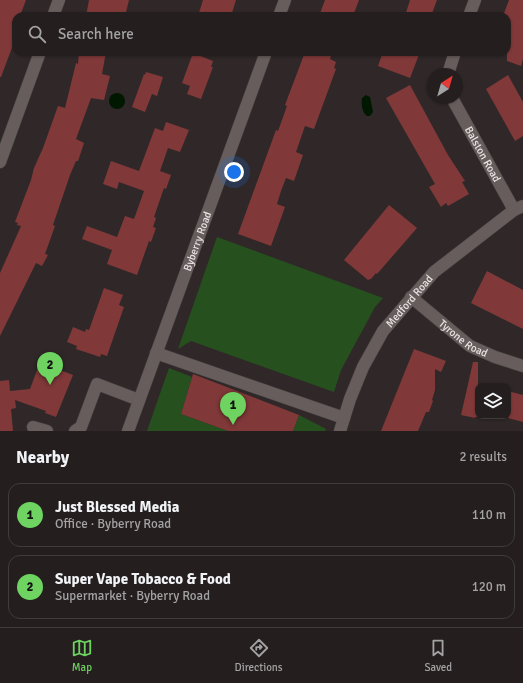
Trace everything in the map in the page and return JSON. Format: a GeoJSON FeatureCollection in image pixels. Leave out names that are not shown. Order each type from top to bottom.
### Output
{"type":"FeatureCollection","features":[{"type":"Feature","properties":{"kind":"street"},"geometry":{"type":"LineString","coordinates":[[54,12],[59,0]]}},
{"type":"Feature","properties":{"kind":"street"},"geometry":{"type":"LineString","coordinates":[[280,12],[285,0]]}},
{"type":"Feature","properties":{"kind":"street"},"geometry":{"type":"LineString","coordinates":[[470,12],[475,0]]}},
{"type":"Feature","properties":{"kind":"street"},"geometry":{"type":"LineString","coordinates":[[0,162],[39,56]]}},
{"type":"Feature","properties":{"kind":"street","name":"Byberry Road"},"geometry":{"type":"LineString","coordinates":[[128,431],[265,56]]}},
{"type":"Feature","properties":{"kind":"street"},"geometry":{"type":"LineString","coordinates":[[450,68],[454,56]]}},
{"type":"Feature","properties":{"kind":"street","name":"Balston Road"},"geometry":{"type":"LineString","coordinates":[[456,104],[519,208]]}},
{"type":"Feature","properties":{"kind":"street","name":"Medford Road"},"geometry":{"type":"LineString","coordinates":[[340,431],[363,367],[383,331],[434,272],[519,208]]}},
{"type":"Feature","properties":{"kind":"street","name":"Tyrone Road"},"geometry":{"type":"LineString","coordinates":[[411,297],[470,346],[495,357],[523,366]]}},
{"type":"Feature","properties":{"kind":"street"},"geometry":{"type":"LineString","coordinates":[[156,353],[344,418]]}},
{"type":"Feature","properties":{"kind":"street"},"geometry":{"type":"LineString","coordinates":[[80,430],[97,384],[139,400]]}},
{"type":"Feature","properties":{"kind":"street"},"geometry":{"type":"LineString","coordinates":[[33,427],[47,431]]}},
{"type":"Feature","properties":{"kind":"green space"},"geometry":{"type":"Polygon","coordinates":[[[217,237],[383,298],[375,307],[341,370],[334,392],[191,341],[178,349],[217,237]]]}},
{"type":"Feature","properties":{"kind":"green space"},"geometry":{"type":"Polygon","coordinates":[[[169,368],[192,377],[181,414],[228,431],[147,431],[169,368]]]}},
{"type":"Feature","properties":{"kind":"green space"},"geometry":{"type":"Polygon","coordinates":[[[299,415],[326,429],[325,431],[293,431],[299,415]]]}},
{"type":"Feature","properties":{"kind":"shaded area"},"geometry":{"type":"Polygon","coordinates":[[[114,93],[120,93],[125,98],[123,107],[120,109],[114,109],[109,104],[109,98],[114,93]]]}},
{"type":"Feature","properties":{"kind":"shaded area"},"geometry":{"type":"Polygon","coordinates":[[[366,95],[370,97],[373,112],[370,116],[365,115],[362,108],[362,98],[366,95]]]}},
{"type":"Feature","properties":{"kind":"building"},"geometry":{"type":"Polygon","coordinates":[[[0,0],[26,0],[22,12],[12,12],[12,48],[0,77],[0,0]]]}},
{"type":"Feature","properties":{"kind":"building"},"geometry":{"type":"Polygon","coordinates":[[[89,0],[129,0],[126,12],[87,12],[89,0]]]}},
{"type":"Feature","properties":{"kind":"building"},"geometry":{"type":"Polygon","coordinates":[[[203,0],[236,0],[232,12],[199,12],[203,0]]]}},
{"type":"Feature","properties":{"kind":"building"},"geometry":{"type":"Polygon","coordinates":[[[325,0],[359,0],[354,12],[320,12],[325,0]]]}},
{"type":"Feature","properties":{"kind":"building"},"geometry":{"type":"Polygon","coordinates":[[[410,0],[437,0],[432,12],[406,12],[410,0]]]}},
{"type":"Feature","properties":{"kind":"building"},"geometry":{"type":"Polygon","coordinates":[[[509,0],[523,0],[523,59],[521,66],[507,61],[507,56],[511,56],[511,12],[504,12],[509,0]]]}},
{"type":"Feature","properties":{"kind":"building"},"geometry":{"type":"Polygon","coordinates":[[[79,56],[105,56],[102,74],[110,76],[104,100],[91,98],[76,139],[84,143],[78,161],[76,161],[70,175],[53,225],[55,226],[45,254],[48,255],[42,266],[36,263],[0,336],[0,273],[21,226],[17,225],[18,223],[15,222],[34,168],[58,106],[65,108],[76,63],[78,64],[79,56]]]}},
{"type":"Feature","properties":{"kind":"building"},"geometry":{"type":"Polygon","coordinates":[[[192,56],[200,56],[213,61],[211,67],[213,67],[201,99],[187,94],[190,86],[182,83],[192,56]]]}},
{"type":"Feature","properties":{"kind":"building"},"geometry":{"type":"Polygon","coordinates":[[[303,56],[331,56],[330,59],[336,62],[334,68],[336,69],[314,129],[305,126],[296,152],[303,155],[294,181],[286,178],[281,191],[277,204],[285,207],[271,246],[238,234],[276,130],[278,131],[287,106],[285,105],[303,56]]]}},
{"type":"Feature","properties":{"kind":"building"},"geometry":{"type":"Polygon","coordinates":[[[382,56],[418,56],[410,78],[378,66],[382,56]]]}},
{"type":"Feature","properties":{"kind":"building"},"geometry":{"type":"Polygon","coordinates":[[[146,72],[163,77],[157,96],[152,94],[145,112],[132,107],[146,72]]]}},
{"type":"Feature","properties":{"kind":"building"},"geometry":{"type":"Polygon","coordinates":[[[508,75],[523,102],[523,136],[515,141],[486,89],[508,75]]]}},
{"type":"Feature","properties":{"kind":"building"},"geometry":{"type":"Polygon","coordinates":[[[410,85],[448,155],[465,181],[462,182],[469,194],[448,206],[446,203],[441,207],[429,187],[435,184],[386,98],[410,85]]]}},
{"type":"Feature","properties":{"kind":"building"},"geometry":{"type":"Polygon","coordinates":[[[166,122],[189,130],[180,152],[168,148],[160,171],[171,175],[166,189],[164,188],[154,217],[156,218],[153,227],[156,228],[151,242],[149,241],[137,275],[107,264],[112,250],[82,239],[87,226],[117,237],[125,216],[134,219],[144,191],[119,182],[117,189],[103,184],[111,161],[139,171],[155,128],[163,131],[166,122]]]}},
{"type":"Feature","properties":{"kind":"building"},"geometry":{"type":"Polygon","coordinates":[[[389,205],[417,228],[377,274],[376,273],[371,279],[368,280],[344,260],[389,205]]]}},
{"type":"Feature","properties":{"kind":"building"},"geometry":{"type":"Polygon","coordinates":[[[487,271],[523,290],[523,329],[471,303],[487,271]]]}},
{"type":"Feature","properties":{"kind":"building"},"geometry":{"type":"Polygon","coordinates":[[[104,288],[123,295],[119,305],[124,307],[107,356],[101,354],[100,357],[76,349],[77,346],[67,342],[73,327],[85,332],[86,329],[89,330],[104,288]]]}},
{"type":"Feature","properties":{"kind":"building"},"geometry":{"type":"Polygon","coordinates":[[[414,349],[446,361],[441,372],[435,369],[435,390],[429,412],[426,412],[418,431],[381,431],[414,349]]]}},
{"type":"Feature","properties":{"kind":"building"},"geometry":{"type":"Polygon","coordinates":[[[473,362],[478,362],[478,383],[475,383],[475,418],[461,415],[473,362]]]}},
{"type":"Feature","properties":{"kind":"building"},"geometry":{"type":"Polygon","coordinates":[[[39,365],[73,375],[56,417],[45,413],[46,411],[15,400],[16,408],[11,409],[13,431],[0,431],[0,381],[9,380],[10,391],[30,389],[39,365]]]}},
{"type":"Feature","properties":{"kind":"building"},"geometry":{"type":"Polygon","coordinates":[[[193,374],[299,415],[293,431],[228,431],[181,414],[193,374]]]}},
{"type":"Feature","properties":{"kind":"building"},"geometry":{"type":"Polygon","coordinates":[[[511,392],[523,395],[523,422],[511,419],[511,392]]]}},
{"type":"Feature","properties":{"kind":"place","name":"Super Vape Tobacco & Food"},"geometry":{"type":"Point","coordinates":[50,385]}},
{"type":"Feature","properties":{"kind":"place","name":"Just Blessed Media"},"geometry":{"type":"Point","coordinates":[233,425]}}]}
